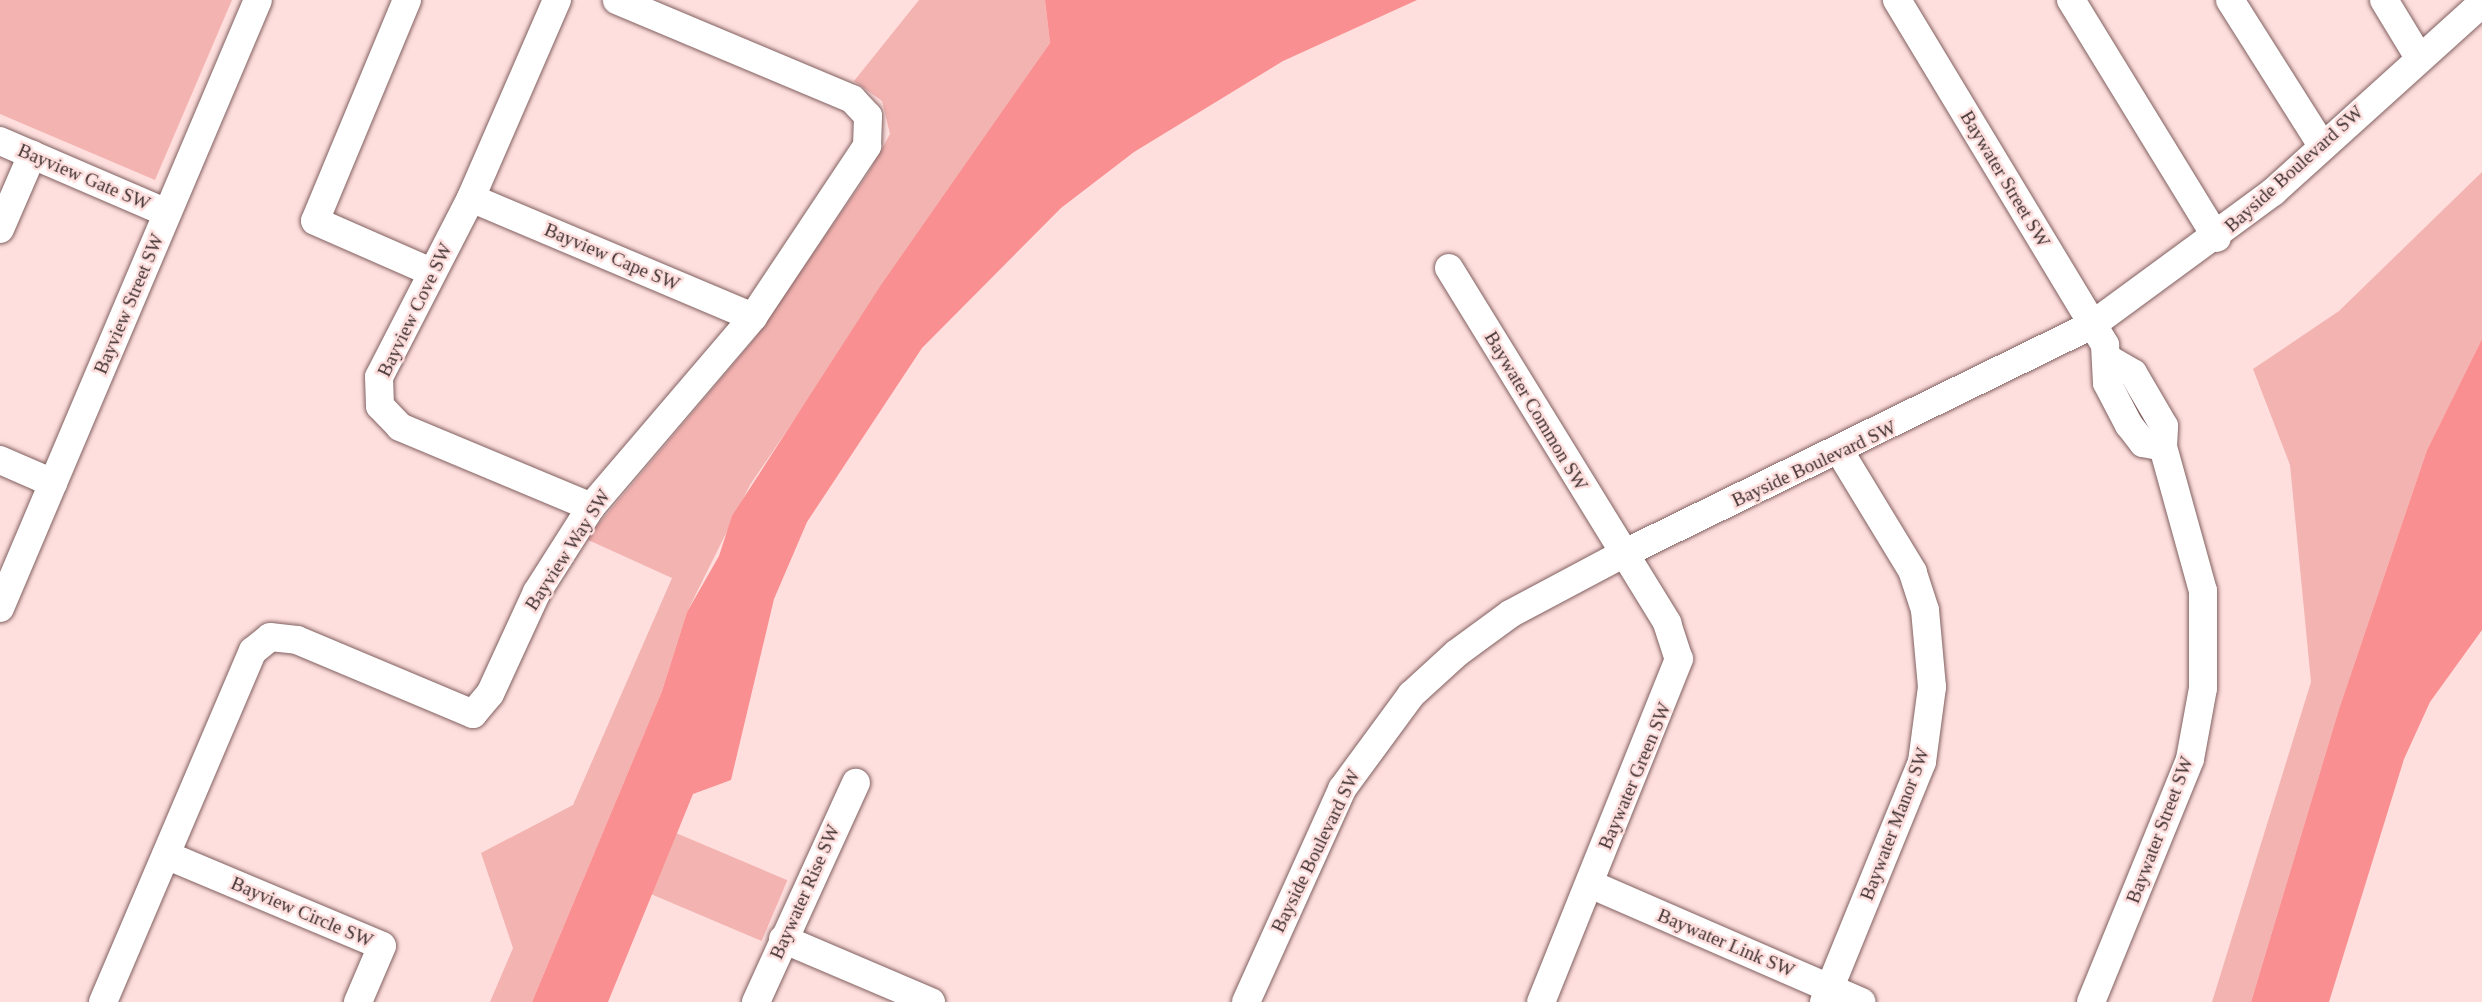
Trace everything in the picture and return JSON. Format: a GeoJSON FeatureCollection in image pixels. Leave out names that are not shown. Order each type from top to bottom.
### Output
{"type":"FeatureCollection","features":[{"type":"Feature","properties":{"kind":"street","name":"Bayview Street SW"},"geometry":{"type":"LineString","coordinates":[[0,608],[258,0]]}},
{"type":"Feature","properties":{"kind":"street"},"geometry":{"type":"LineString","coordinates":[[407,0],[314,221],[431,272]]}},
{"type":"Feature","properties":{"kind":"street","name":"Bayview Cove SW"},"geometry":{"type":"LineString","coordinates":[[557,0],[471,198],[431,272],[380,377],[380,406],[400,427],[592,507]]}},
{"type":"Feature","properties":{"kind":"street","name":"Bayview Way SW"},"geometry":{"type":"LineString","coordinates":[[103,1002],[253,651],[270,637],[297,640],[473,714],[490,694],[537,592],[592,507],[753,317],[867,146],[868,116],[852,99],[617,0]]}},
{"type":"Feature","properties":{"kind":"street","name":"Baywater Street SW"},"geometry":{"type":"LineString","coordinates":[[1897,0],[2092,325],[2109,359],[2133,373],[2157,407],[2163,447],[2203,591],[2203,688],[2190,759],[2091,1002]]}},
{"type":"Feature","properties":{"kind":"street"},"geometry":{"type":"LineString","coordinates":[[2071,0],[2217,238]]}},
{"type":"Feature","properties":{"kind":"street"},"geometry":{"type":"LineString","coordinates":[[2230,0],[2321,144]]}},
{"type":"Feature","properties":{"kind":"street"},"geometry":{"type":"LineString","coordinates":[[2384,0],[2418,57]]}},
{"type":"Feature","properties":{"kind":"street","name":"Bayside Boulevard SW"},"geometry":{"type":"LineString","coordinates":[[1246,1002],[1342,789],[1403,705],[1457,653],[1510,614],[1623,554],[1840,452],[2092,325],[2217,238],[2482,3]]}},
{"type":"Feature","properties":{"kind":"street","name":"Bayview Gate SW"},"geometry":{"type":"LineString","coordinates":[[0,141],[167,213]]}},
{"type":"Feature","properties":{"kind":"street"},"geometry":{"type":"LineString","coordinates":[[0,229],[32,155]]}},
{"type":"Feature","properties":{"kind":"street","name":"Bayview Cape SW"},"geometry":{"type":"LineString","coordinates":[[471,198],[753,317]]}},
{"type":"Feature","properties":{"kind":"street","name":"Baywater Common SW"},"geometry":{"type":"LineString","coordinates":[[1449,268],[1623,554]]}},
{"type":"Feature","properties":{"kind":"street","name":"Baywater Manor SW"},"geometry":{"type":"LineString","coordinates":[[1827,995],[1922,762],[1932,687],[1925,610],[1913,572],[1840,452]]}},
{"type":"Feature","properties":{"kind":"street"},"geometry":{"type":"LineString","coordinates":[[0,460],[53,482]]}},
{"type":"Feature","properties":{"kind":"street","name":"Baywater Green SW"},"geometry":{"type":"LineString","coordinates":[[1541,1002],[1679,659],[1667,623],[1623,554]]}},
{"type":"Feature","properties":{"kind":"street","name":"Baywater Rise SW"},"geometry":{"type":"LineString","coordinates":[[756,1002],[856,783]]}},
{"type":"Feature","properties":{"kind":"street","name":"Bayview Circle SW"},"geometry":{"type":"LineString","coordinates":[[166,855],[382,946],[358,1002]]}},
{"type":"Feature","properties":{"kind":"street","name":"Baywater Link SW"},"geometry":{"type":"LineString","coordinates":[[1590,884],[1827,995],[1862,1002]]}},
{"type":"Feature","properties":{"kind":"street"},"geometry":{"type":"LineString","coordinates":[[783,939],[931,1002]]}},
{"type":"Feature","properties":{"kind":"shaded area"},"geometry":{"type":"Polygon","coordinates":[[[0,0],[232,0],[155,180],[0,114],[0,0]]]}},
{"type":"Feature","properties":{"kind":"shaded area"},"geometry":{"type":"Polygon","coordinates":[[[919,0],[1045,0],[1050,43],[750,485],[687,612],[662,691],[532,1002],[490,1002],[513,948],[481,853],[573,805],[672,578],[586,539],[756,337],[869,172],[890,134],[882,101],[854,81],[919,0]]]}},
{"type":"Feature","properties":{"kind":"shaded area"},"geometry":{"type":"Polygon","coordinates":[[[1045,0],[1417,0],[1283,61],[1134,152],[1061,208],[922,348],[807,522],[774,599],[731,780],[693,794],[608,1002],[532,1002],[662,691],[687,612],[719,556],[732,516],[881,285],[1050,43],[1045,0]]]}},
{"type":"Feature","properties":{"kind":"shaded area"},"geometry":{"type":"Polygon","coordinates":[[[2482,172],[2482,339],[2427,450],[2339,709],[2251,1002],[2212,1002],[2311,682],[2290,465],[2253,369],[2339,311],[2482,172]]]}},
{"type":"Feature","properties":{"kind":"shaded area"},"geometry":{"type":"Polygon","coordinates":[[[2482,339],[2482,630],[2430,702],[2404,759],[2329,1002],[2251,1002],[2339,709],[2427,450],[2482,339]]]}},
{"type":"Feature","properties":{"kind":"shaded area"},"geometry":{"type":"Polygon","coordinates":[[[676,833],[787,880],[762,941],[650,894],[676,833]]]}}]}
